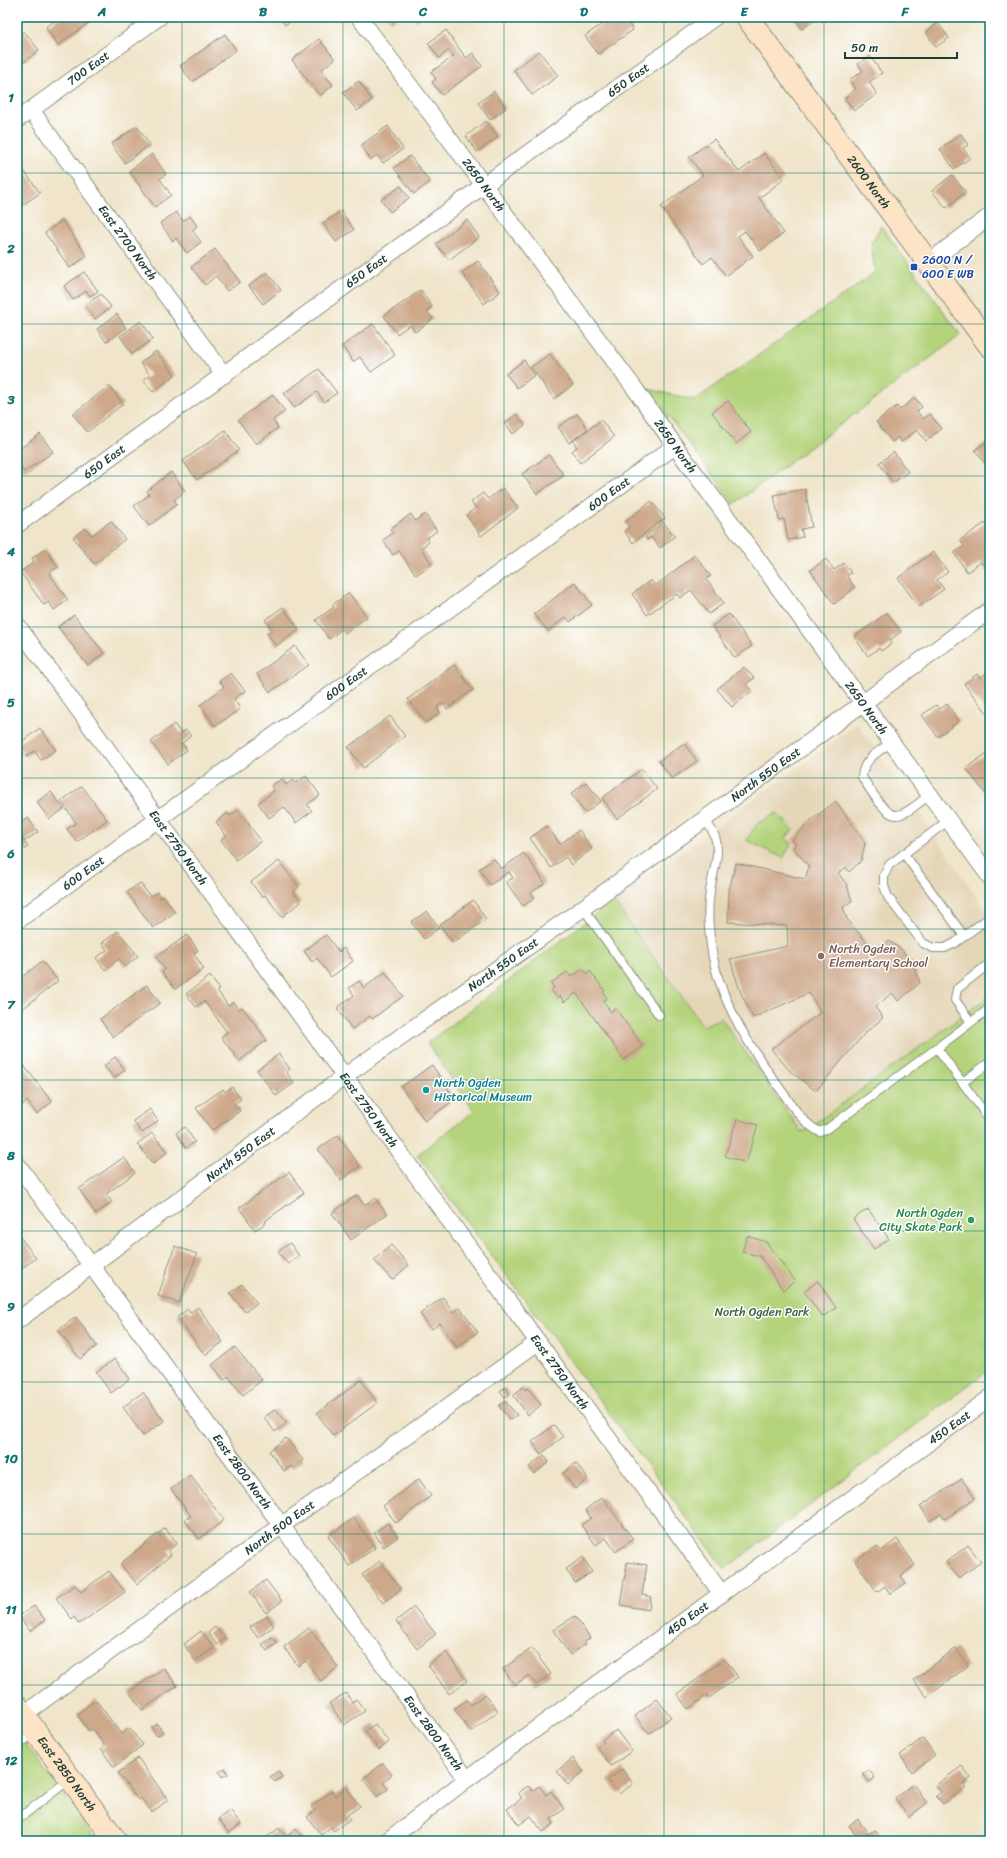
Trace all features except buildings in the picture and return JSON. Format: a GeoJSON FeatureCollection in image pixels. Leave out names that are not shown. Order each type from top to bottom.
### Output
{"type":"FeatureCollection","features":[{"type":"Feature","properties":{"kind":"main road","name":"2600 North"},"geometry":{"type":"LineString","coordinates":[[747,17],[990,346]]}},
{"type":"Feature","properties":{"kind":"main road","name":"East 2850 North"},"geometry":{"type":"LineString","coordinates":[[25,1717],[116,1841]]}},
{"type":"Feature","properties":{"kind":"street","name":"700 East"},"geometry":{"type":"LineString","coordinates":[[17,120],[159,17]]}},
{"type":"Feature","properties":{"kind":"street","name":"2650 North"},"geometry":{"type":"LineString","coordinates":[[359,17],[635,389],[990,877]]}},
{"type":"Feature","properties":{"kind":"street","name":"650 East"},"geometry":{"type":"LineString","coordinates":[[17,525],[715,17]]}},
{"type":"Feature","properties":{"kind":"street","name":"East 2700 North"},"geometry":{"type":"LineString","coordinates":[[31,110],[224,375]]}},
{"type":"Feature","properties":{"kind":"street"},"geometry":{"type":"LineString","coordinates":[[928,262],[990,216]]}},
{"type":"Feature","properties":{"kind":"street","name":"600 East"},"geometry":{"type":"LineString","coordinates":[[17,921],[675,446]]}},
{"type":"Feature","properties":{"kind":"street","name":"North 550 East"},"geometry":{"type":"LineString","coordinates":[[17,1321],[345,1076],[583,908],[862,702],[990,610]]}},
{"type":"Feature","properties":{"kind":"street","name":"East 2750 North"},"geometry":{"type":"LineString","coordinates":[[17,624],[345,1076],[446,1218],[722,1594]]}},
{"type":"Feature","properties":{"kind":"street","name":"East 2800 North"},"geometry":{"type":"LineString","coordinates":[[17,1164],[90,1266],[467,1779]]}},
{"type":"Feature","properties":{"kind":"street","name":"North 500 East"},"geometry":{"type":"LineString","coordinates":[[25,1717],[281,1526],[538,1342]]}},
{"type":"Feature","properties":{"kind":"street","name":"450 East"},"geometry":{"type":"LineString","coordinates":[[386,1841],[467,1779],[722,1594],[987,1407]]}},
{"type":"Feature","properties":{"kind":"lane"},"geometry":{"type":"LineString","coordinates":[[892,742],[870,759],[862,768],[862,777],[887,812],[895,816],[904,813],[930,794]]}},
{"type":"Feature","properties":{"kind":"lane"},"geometry":{"type":"LineString","coordinates":[[705,818],[715,837],[717,848],[709,892],[710,937],[717,976],[730,1010],[760,1062],[802,1119],[810,1127],[820,1132],[827,1129],[990,1008]]}},
{"type":"Feature","properties":{"kind":"lane"},"geometry":{"type":"LineString","coordinates":[[949,820],[889,865],[884,876],[884,886],[888,897],[923,943],[933,948],[945,948],[990,918]]}},
{"type":"Feature","properties":{"kind":"lane"},"geometry":{"type":"LineString","coordinates":[[904,854],[964,936]]}},
{"type":"Feature","properties":{"kind":"lane"},"geometry":{"type":"LineString","coordinates":[[583,908],[659,1015]]}},
{"type":"Feature","properties":{"kind":"lane"},"geometry":{"type":"LineString","coordinates":[[972,1022],[955,1000],[957,989],[990,963]]}},
{"type":"Feature","properties":{"kind":"lane"},"geometry":{"type":"LineString","coordinates":[[937,1048],[987,1116],[990,1114]]}},
{"type":"Feature","properties":{"kind":"lane"},"geometry":{"type":"LineString","coordinates":[[962,1082],[990,1062]]}},
{"type":"Feature","properties":{"kind":"lane"},"geometry":{"type":"LineString","coordinates":[[17,1746],[25,1717]]}},
{"type":"Feature","properties":{"kind":"lane"},"geometry":{"type":"LineString","coordinates":[[17,1820],[70,1779]]}},
{"type":"Feature","properties":{"kind":"shaded area","name":"North Ogden Elementary School"},"geometry":{"type":"Polygon","coordinates":[[[858,724],[990,916],[990,996],[802,1133],[722,1019],[703,1026],[613,901],[858,724]]]}},
{"type":"Feature","properties":{"kind":"green space"},"geometry":{"type":"Polygon","coordinates":[[[881,226],[961,335],[734,504],[648,389],[695,400],[875,273],[871,243],[881,226]]]}},
{"type":"Feature","properties":{"kind":"green space"},"geometry":{"type":"Polygon","coordinates":[[[777,813],[793,829],[785,839],[792,843],[783,858],[746,840],[758,823],[777,813]]]}},
{"type":"Feature","properties":{"kind":"green space","name":"North Ogden Park"},"geometry":{"type":"Polygon","coordinates":[[[613,901],[703,1026],[721,1018],[802,1133],[990,996],[990,1369],[725,1569],[417,1155],[474,1111],[427,1043],[613,901]]]}},
{"type":"Feature","properties":{"kind":"green space"},"geometry":{"type":"Polygon","coordinates":[[[17,1732],[97,1841],[17,1841],[17,1732]]]}},
{"type":"Feature","properties":{"kind":"place","name":"2600 N / 600 E WB"},"geometry":{"type":"Point","coordinates":[914,267]}},
{"type":"Feature","properties":{"kind":"place","name":"North Ogden Elementary School"},"geometry":{"type":"Point","coordinates":[821,956]}},
{"type":"Feature","properties":{"kind":"place","name":"North Ogden Historical Museum"},"geometry":{"type":"Point","coordinates":[426,1090]}},
{"type":"Feature","properties":{"kind":"place","name":"North Ogden City Skate Park"},"geometry":{"type":"Point","coordinates":[971,1220]}}]}
